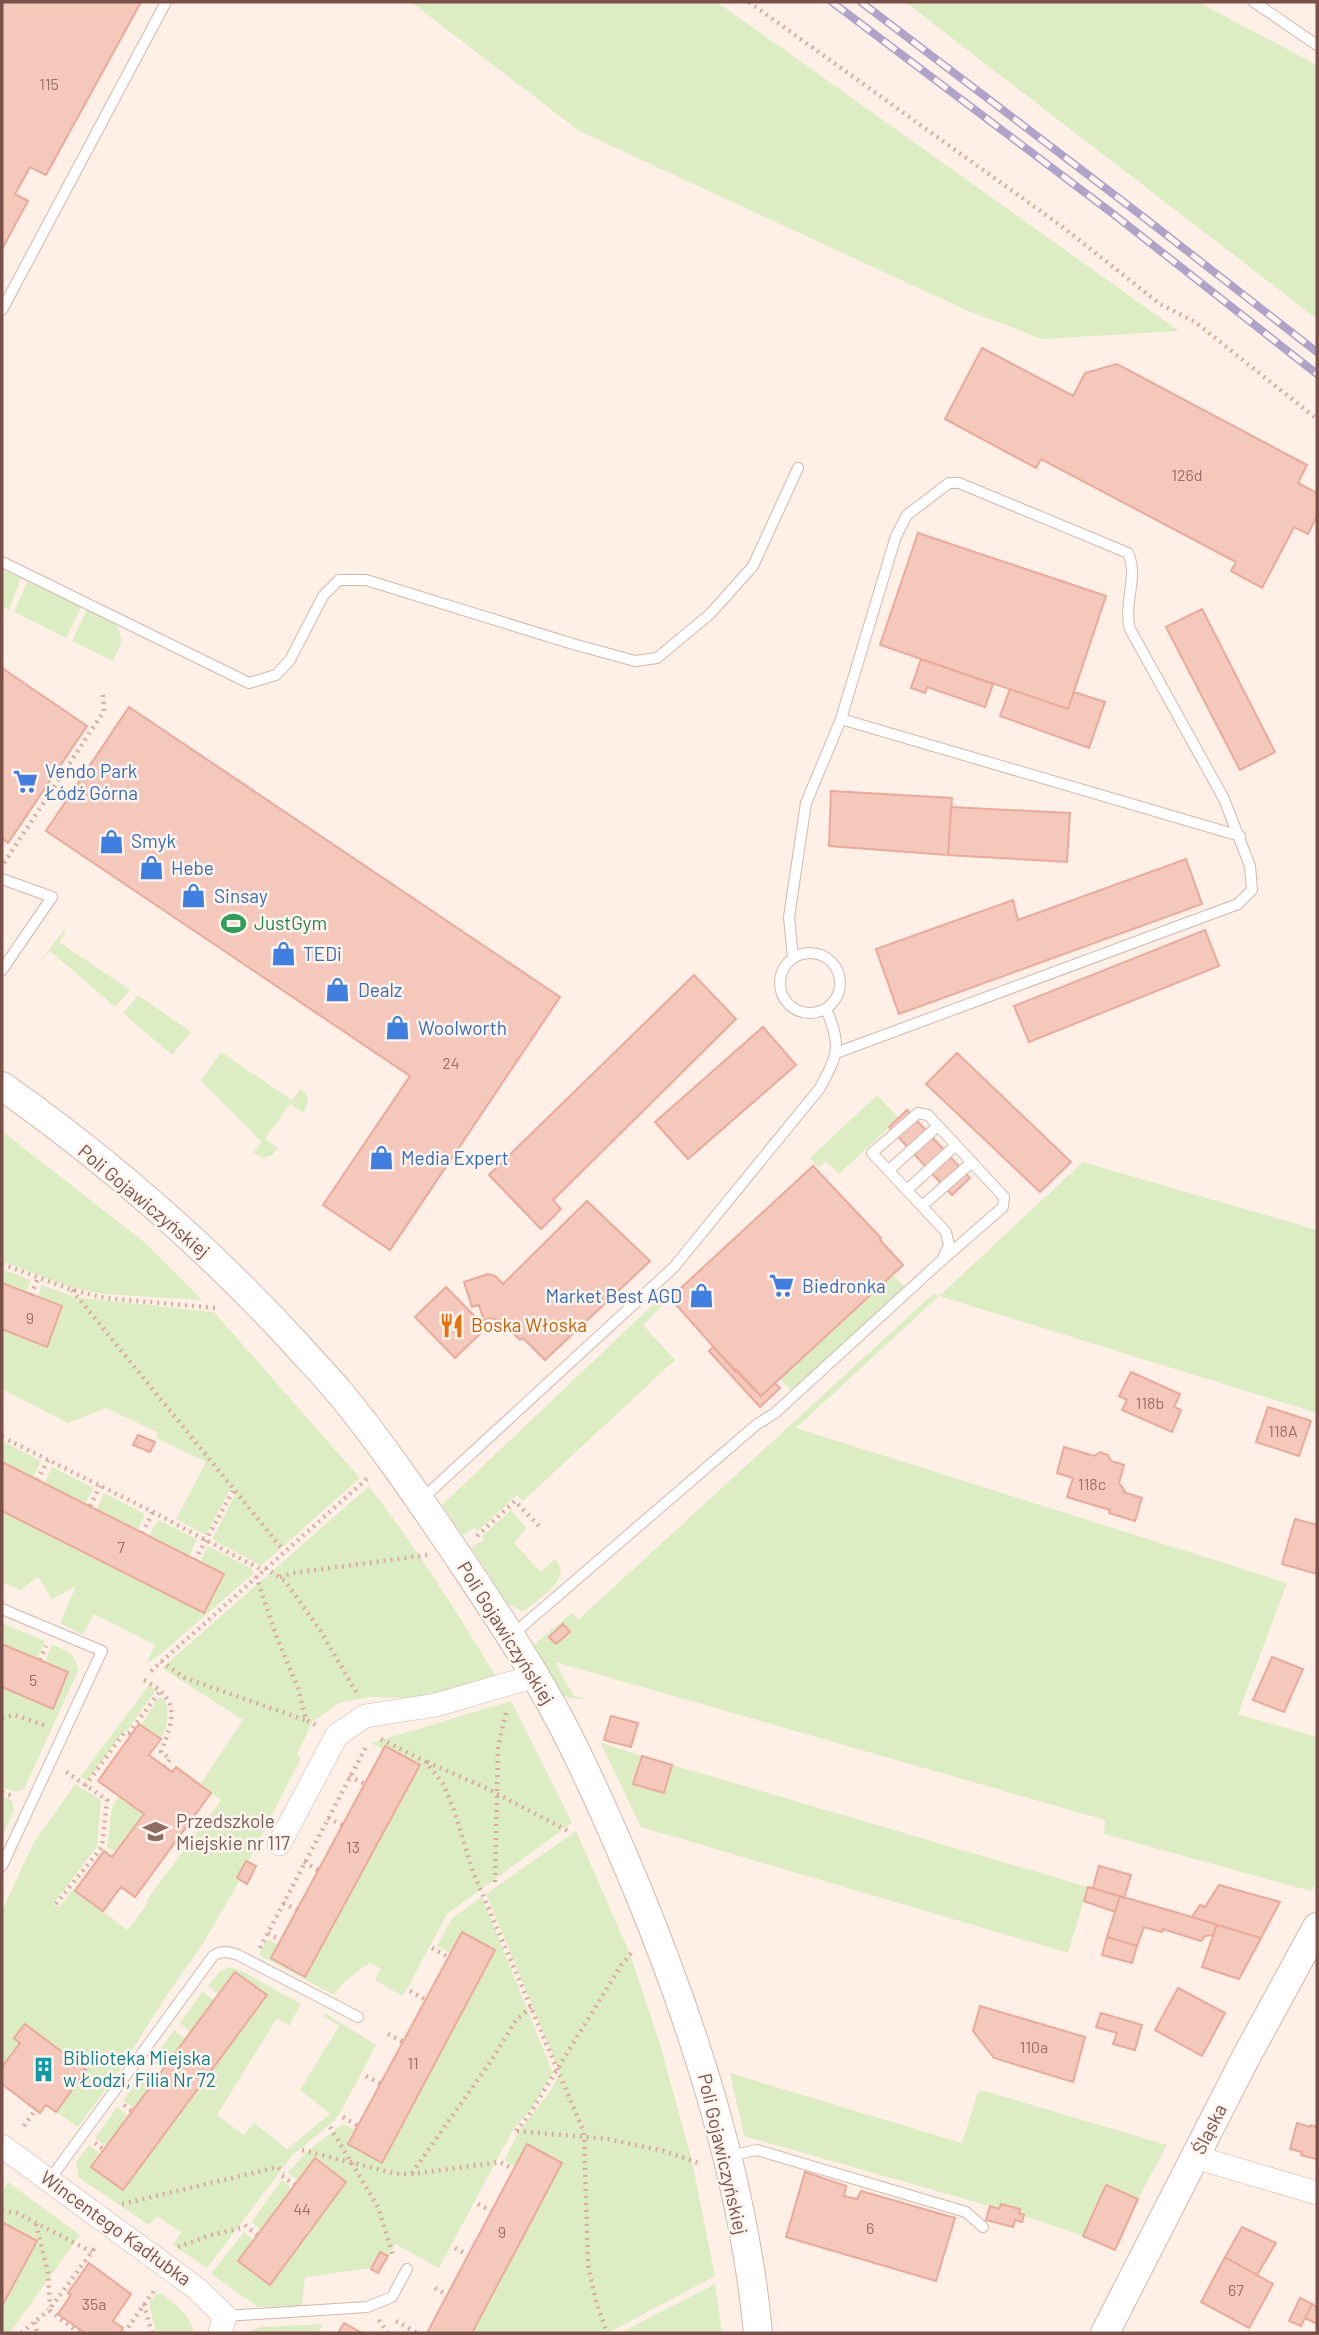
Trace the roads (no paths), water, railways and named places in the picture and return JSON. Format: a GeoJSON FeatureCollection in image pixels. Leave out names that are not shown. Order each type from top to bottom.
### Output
{"type":"FeatureCollection","features":[{"type":"Feature","properties":{"kind":"street","name":"Poli Gojawiczyńskiej"},"geometry":{"type":"LineString","coordinates":[[2,1086],[92,1155],[199,1245],[254,1299],[341,1394],[420,1500],[441,1553],[510,1636],[535,1676],[607,1816],[665,1958],[704,2070],[714,2161],[755,2305],[758,2333]]}},
{"type":"Feature","properties":{"kind":"street"},"geometry":{"type":"LineString","coordinates":[[279,1844],[337,1735],[365,1716],[436,1705],[535,1676]]}},
{"type":"Feature","properties":{"kind":"street","name":"Śląska"},"geometry":{"type":"LineString","coordinates":[[1105,2333],[1271,2010],[1317,1927]]}},
{"type":"Feature","properties":{"kind":"street","name":"Wincentego Kadłubka"},"geometry":{"type":"LineString","coordinates":[[2,2146],[196,2288],[222,2324]]}},
{"type":"Feature","properties":{"kind":"street"},"geometry":{"type":"LineString","coordinates":[[1195,2157],[1317,2193]]}},
{"type":"Feature","properties":{"kind":"lane"},"geometry":{"type":"LineString","coordinates":[[2,310],[166,2]]}},
{"type":"Feature","properties":{"kind":"lane"},"geometry":{"type":"LineString","coordinates":[[1254,2],[1317,44]]}},
{"type":"Feature","properties":{"kind":"lane"},"geometry":{"type":"LineString","coordinates":[[2,562],[249,683],[276,675],[290,660],[323,596],[339,580],[366,580],[635,661],[657,658],[710,614],[753,566],[798,468]]}},
{"type":"Feature","properties":{"kind":"lane"},"geometry":{"type":"LineString","coordinates":[[793,958],[789,917],[806,803],[841,719],[897,536],[907,515],[949,483],[959,483],[1128,553],[1133,563],[1127,616],[1130,629],[1224,799],[1250,866],[1252,890],[1238,904],[836,1053]]}},
{"type":"Feature","properties":{"kind":"lane"},"geometry":{"type":"LineString","coordinates":[[841,719],[1240,836]]}},
{"type":"Feature","properties":{"kind":"lane"},"geometry":{"type":"LineString","coordinates":[[2,879],[52,897],[2,970]]}},
{"type":"Feature","properties":{"kind":"lane"},"geometry":{"type":"LineString","coordinates":[[815,952],[825,956],[838,970],[840,990],[836,999],[826,1009],[810,1014],[800,1012],[784,1000],[780,990],[782,970],[793,958],[815,952]]}},
{"type":"Feature","properties":{"kind":"lane"},"geometry":{"type":"LineString","coordinates":[[420,1500],[674,1267],[820,1088],[836,1058],[836,1032],[826,1009]]}},
{"type":"Feature","properties":{"kind":"lane"},"geometry":{"type":"LineString","coordinates":[[510,1636],[756,1425],[775,1413],[1003,1207],[1004,1197],[928,1115],[918,1112],[872,1153],[948,1236],[949,1245],[940,1262]]}},
{"type":"Feature","properties":{"kind":"lane"},"geometry":{"type":"LineString","coordinates":[[889,1170],[938,1126]]}},
{"type":"Feature","properties":{"kind":"lane"},"geometry":{"type":"LineString","coordinates":[[907,1190],[956,1145]]}},
{"type":"Feature","properties":{"kind":"lane"},"geometry":{"type":"LineString","coordinates":[[922,1206],[972,1162]]}},
{"type":"Feature","properties":{"kind":"lane"},"geometry":{"type":"LineString","coordinates":[[2,1609],[102,1651],[2,1866]]}},
{"type":"Feature","properties":{"kind":"lane"},"geometry":{"type":"LineString","coordinates":[[50,2179],[213,1956],[224,1951],[252,1962],[358,2017]]}},
{"type":"Feature","properties":{"kind":"lane"},"geometry":{"type":"LineString","coordinates":[[714,2161],[757,2150],[966,2212],[984,2228]]}},
{"type":"Feature","properties":{"kind":"lane"},"geometry":{"type":"LineString","coordinates":[[222,2324],[367,2307],[392,2297],[407,2269]]}},
{"type":"Feature","properties":{"kind":"railway"},"geometry":{"type":"LineString","coordinates":[[832,2],[1112,213],[1317,374]]}},
{"type":"Feature","properties":{"kind":"railway"},"geometry":{"type":"LineString","coordinates":[[861,2],[1317,352]]}},
{"type":"Feature","properties":{"kind":"place","name":"Vendo Park Łódź Górna"},"geometry":{"type":"Point","coordinates":[25,782]}},
{"type":"Feature","properties":{"kind":"place","name":"Smyk"},"geometry":{"type":"Point","coordinates":[111,841]}},
{"type":"Feature","properties":{"kind":"place","name":"Hebe"},"geometry":{"type":"Point","coordinates":[151,868]}},
{"type":"Feature","properties":{"kind":"place","name":"Sinsay"},"geometry":{"type":"Point","coordinates":[194,896]}},
{"type":"Feature","properties":{"kind":"place","name":"JustGym"},"geometry":{"type":"Point","coordinates":[234,923]}},
{"type":"Feature","properties":{"kind":"place","name":"TEDi"},"geometry":{"type":"Point","coordinates":[283,954]}},
{"type":"Feature","properties":{"kind":"place","name":"Dealz"},"geometry":{"type":"Point","coordinates":[338,990]}},
{"type":"Feature","properties":{"kind":"place","name":"Woolworth"},"geometry":{"type":"Point","coordinates":[398,1028]}},
{"type":"Feature","properties":{"kind":"place","name":"Media Expert"},"geometry":{"type":"Point","coordinates":[381,1158]}},
{"type":"Feature","properties":{"kind":"place","name":"Biedronka"},"geometry":{"type":"Point","coordinates":[782,1286]}},
{"type":"Feature","properties":{"kind":"place","name":"Market Best AGD"},"geometry":{"type":"Point","coordinates":[702,1296]}},
{"type":"Feature","properties":{"kind":"place","name":"Boska Włoska"},"geometry":{"type":"Point","coordinates":[451,1325]}},
{"type":"Feature","properties":{"kind":"place","name":"Przedszkole Miejskie nr 117"},"geometry":{"type":"Point","coordinates":[156,1832]}},
{"type":"Feature","properties":{"kind":"place","name":"Biblioteka Miejska w Łodzi, Filia Nr 72"},"geometry":{"type":"Point","coordinates":[43,2069]}}]}
